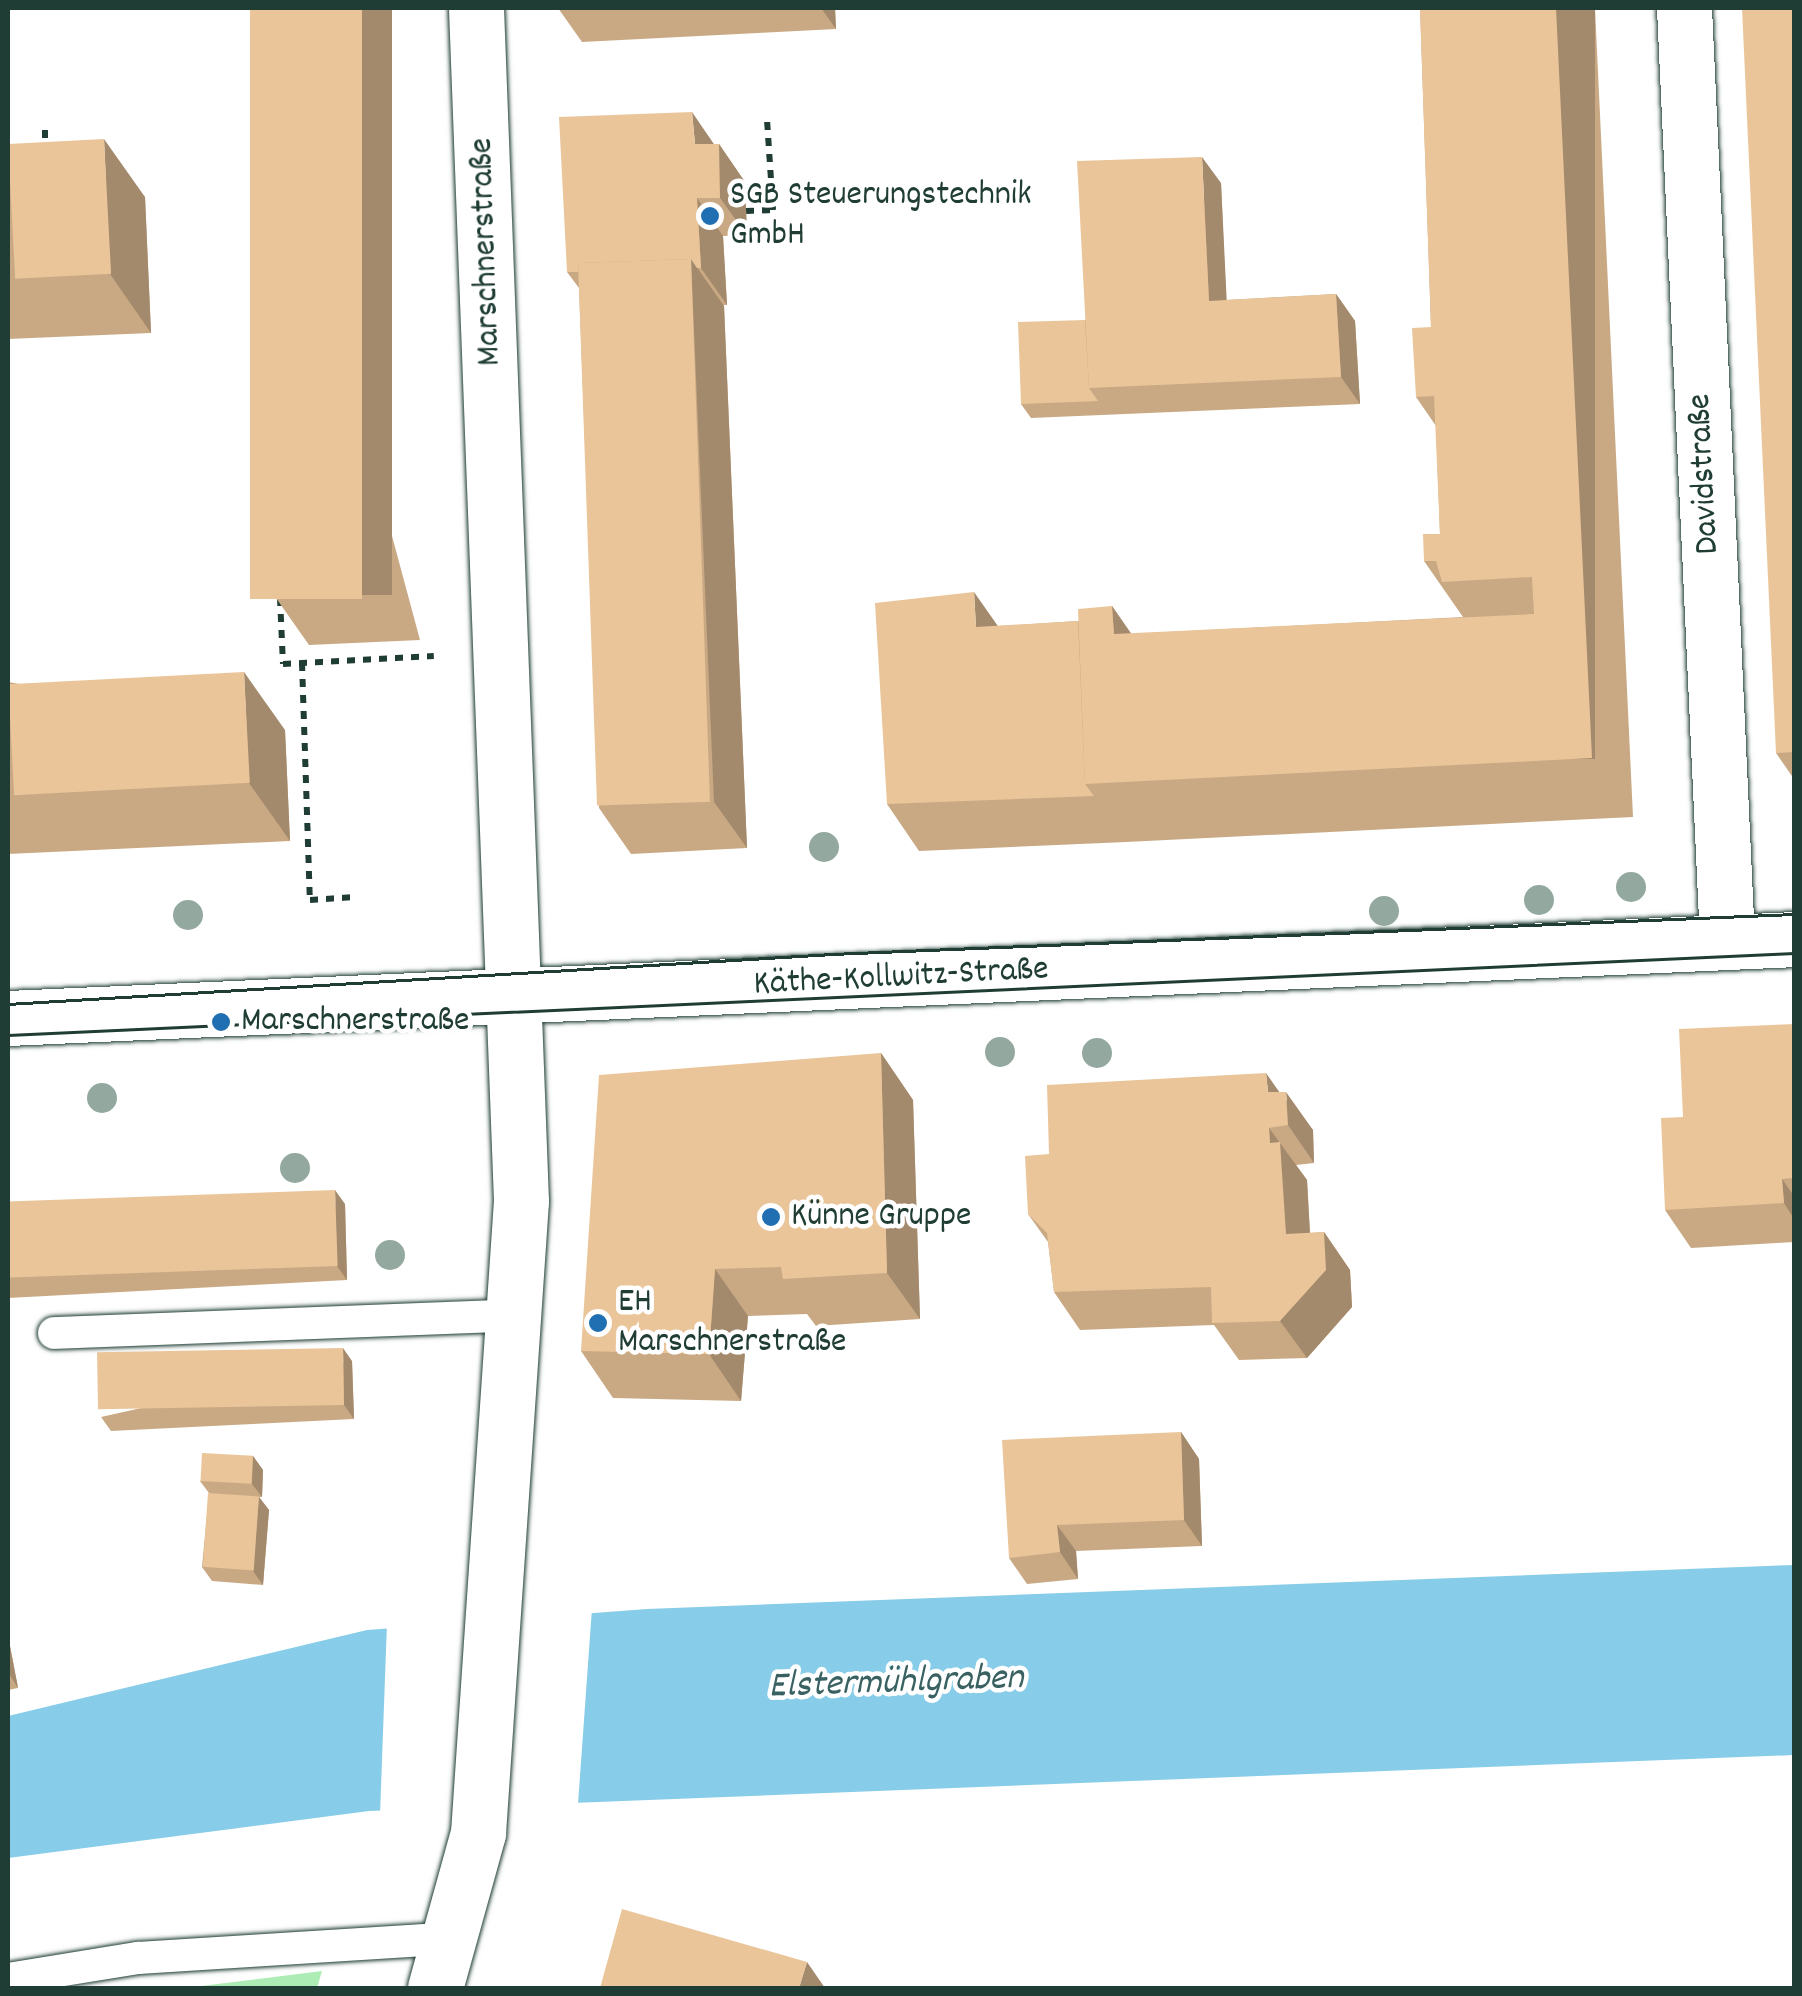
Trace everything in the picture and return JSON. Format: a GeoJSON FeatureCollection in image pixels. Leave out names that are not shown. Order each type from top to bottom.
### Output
{"type":"FeatureCollection","features":[{"type":"Feature","properties":{"kind":"main road","name":"Marschnerstraße"},"geometry":{"type":"LineString","coordinates":[[435,1988],[452,1938],[478,1833],[515,1315],[514,992],[476,8]]}},
{"type":"Feature","properties":{"kind":"main road","name":"Davidstraße"},"geometry":{"type":"LineString","coordinates":[[1684,8],[1727,941]]}},
{"type":"Feature","properties":{"kind":"main road","name":"Käthe-Kollwitz-Straße"},"geometry":{"type":"LineString","coordinates":[[8,1018],[514,992],[1794,938]]}},
{"type":"Feature","properties":{"kind":"lane"},"geometry":{"type":"LineString","coordinates":[[54,1334],[515,1315]]}},
{"type":"Feature","properties":{"kind":"lane"},"geometry":{"type":"LineString","coordinates":[[8,1978],[138,1958],[452,1938]]}},
{"type":"Feature","properties":{"kind":"path"},"geometry":{"type":"LineString","coordinates":[[746,211],[773,210],[767,119]]}},
{"type":"Feature","properties":{"kind":"path"},"geometry":{"type":"LineString","coordinates":[[45,130],[46,166]]}},
{"type":"Feature","properties":{"kind":"path"},"geometry":{"type":"LineString","coordinates":[[280,576],[283,664],[499,653]]}},
{"type":"Feature","properties":{"kind":"path"},"geometry":{"type":"LineString","coordinates":[[302,663],[310,900],[355,897]]}},
{"type":"Feature","properties":{"kind":"green space"},"geometry":{"type":"Polygon","coordinates":[[[322,1971],[317,1988],[185,1988],[322,1971]]]}},
{"type":"Feature","properties":{"kind":"water","name":"Elstermühlgraben"},"geometry":{"type":"Polygon","coordinates":[[[1794,1565],[1794,1755],[369,1811],[8,1858],[8,1716],[367,1630],[647,1609],[1794,1565]]]}},
{"type":"Feature","properties":{"kind":"pier"},"geometry":{"type":"Polygon","coordinates":[[[592,1608],[578,1804],[380,1815],[387,1623],[592,1608]]]}},
{"type":"Feature","properties":{"kind":"building"},"geometry":{"type":"Polygon","coordinates":[[[250,8],[362,8],[362,599],[250,599],[250,8]]]}},
{"type":"Feature","properties":{"kind":"building"},"geometry":{"type":"Polygon","coordinates":[[[1420,8],[1556,8],[1592,758],[1085,784],[1078,609],[1112,606],[1114,634],[1534,614],[1532,577],[1442,582],[1436,561],[1424,561],[1423,534],[1440,534],[1434,396],[1416,397],[1412,328],[1431,327],[1420,8]]]}},
{"type":"Feature","properties":{"kind":"building"},"geometry":{"type":"Polygon","coordinates":[[[1742,8],[1794,8],[1794,752],[1776,753],[1742,8]]]}},
{"type":"Feature","properties":{"kind":"building"},"geometry":{"type":"Polygon","coordinates":[[[692,112],[695,144],[719,144],[720,198],[697,198],[701,268],[691,259],[578,263],[578,272],[567,272],[559,117],[692,112]]]}},
{"type":"Feature","properties":{"kind":"building"},"geometry":{"type":"Polygon","coordinates":[[[104,139],[111,274],[15,279],[8,144],[104,139]]]}},
{"type":"Feature","properties":{"kind":"building"},"geometry":{"type":"Polygon","coordinates":[[[1202,157],[1209,301],[1336,294],[1341,377],[1089,388],[1077,161],[1202,157]]]}},
{"type":"Feature","properties":{"kind":"building"},"geometry":{"type":"Polygon","coordinates":[[[691,259],[710,802],[597,806],[578,263],[691,259]]]}},
{"type":"Feature","properties":{"kind":"building"},"geometry":{"type":"Polygon","coordinates":[[[1085,320],[1089,388],[1098,401],[1021,404],[1018,322],[1085,320]]]}},
{"type":"Feature","properties":{"kind":"building"},"geometry":{"type":"Polygon","coordinates":[[[974,592],[976,627],[1078,621],[1085,784],[1094,796],[887,804],[875,603],[974,592]]]}},
{"type":"Feature","properties":{"kind":"building"},"geometry":{"type":"Polygon","coordinates":[[[244,672],[250,783],[14,795],[8,684],[244,672]]]}},
{"type":"Feature","properties":{"kind":"building"},"geometry":{"type":"Polygon","coordinates":[[[1794,1024],[1794,1178],[1782,1179],[1784,1203],[1665,1210],[1661,1118],[1683,1117],[1679,1029],[1794,1024]]]}},
{"type":"Feature","properties":{"kind":"building","name":"Künne Gruppe"},"geometry":{"type":"Polygon","coordinates":[[[881,1053],[887,1273],[783,1279],[781,1267],[715,1269],[709,1354],[581,1351],[599,1075],[881,1053]]]}},
{"type":"Feature","properties":{"kind":"building"},"geometry":{"type":"Polygon","coordinates":[[[1266,1073],[1268,1092],[1286,1092],[1288,1125],[1269,1128],[1270,1143],[1280,1142],[1286,1234],[1324,1232],[1326,1270],[1280,1321],[1212,1323],[1211,1287],[1054,1292],[1047,1233],[1028,1214],[1025,1156],[1049,1154],[1047,1085],[1266,1073]]]}},
{"type":"Feature","properties":{"kind":"building"},"geometry":{"type":"Polygon","coordinates":[[[335,1190],[338,1266],[10,1277],[8,1201],[335,1190]]]}},
{"type":"Feature","properties":{"kind":"building"},"geometry":{"type":"Polygon","coordinates":[[[343,1348],[344,1405],[98,1409],[97,1352],[343,1348]]]}},
{"type":"Feature","properties":{"kind":"building"},"geometry":{"type":"Polygon","coordinates":[[[1181,1432],[1184,1520],[1057,1525],[1060,1552],[1009,1558],[1002,1440],[1181,1432]]]}},
{"type":"Feature","properties":{"kind":"building"},"geometry":{"type":"Polygon","coordinates":[[[202,1453],[253,1456],[251,1484],[201,1481],[202,1453]]]}},
{"type":"Feature","properties":{"kind":"building"},"geometry":{"type":"Polygon","coordinates":[[[208,1493],[259,1497],[254,1570],[203,1567],[208,1493]]]}},
{"type":"Feature","properties":{"kind":"building"},"geometry":{"type":"Polygon","coordinates":[[[622,1909],[807,1962],[799,1988],[600,1988],[622,1909]]]}},
{"type":"Feature","properties":{"kind":"tram line"},"geometry":{"type":"LineString","coordinates":[[8,1004],[832,954],[1794,914]]}},
{"type":"Feature","properties":{"kind":"tram line"},"geometry":{"type":"LineString","coordinates":[[8,1035],[1794,953]]}},
{"type":"Feature","properties":{"kind":"place","name":"SGB Steuerungstechnik GmbH"},"geometry":{"type":"Point","coordinates":[710,216]}},
{"type":"Feature","properties":{"kind":"place","name":"Marschnerstraße"},"geometry":{"type":"Point","coordinates":[221,1022]}},
{"type":"Feature","properties":{"kind":"place","name":"Künne Gruppe"},"geometry":{"type":"Point","coordinates":[771,1217]}},
{"type":"Feature","properties":{"kind":"place","name":"EH Marschnerstraße"},"geometry":{"type":"Point","coordinates":[598,1323]}}]}
